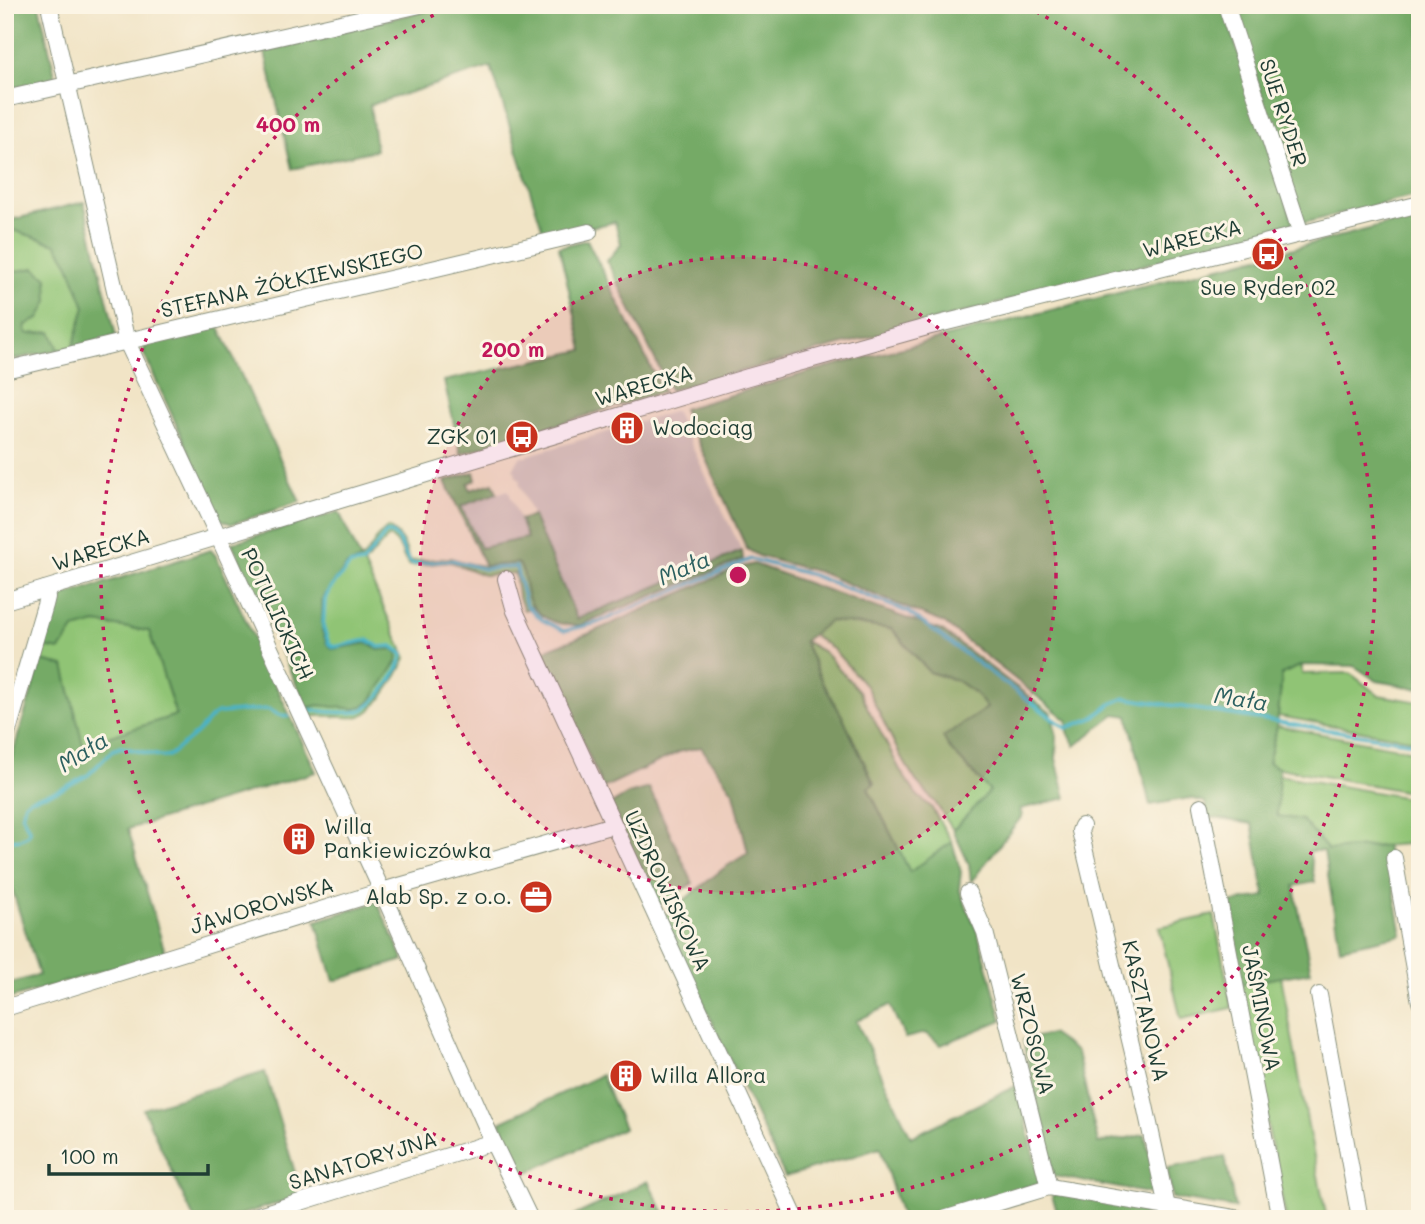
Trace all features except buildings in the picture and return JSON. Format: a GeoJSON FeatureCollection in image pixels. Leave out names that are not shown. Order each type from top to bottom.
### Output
{"type":"FeatureCollection","features":[{"type":"Feature","properties":{"kind":"street","name":"POTULICKICH"},"geometry":{"type":"LineString","coordinates":[[49,5],[127,342],[382,891],[530,1219]]}},
{"type":"Feature","properties":{"kind":"street"},"geometry":{"type":"LineString","coordinates":[[5,99],[420,5]]}},
{"type":"Feature","properties":{"kind":"street","name":"SUE RYDER"},"geometry":{"type":"LineString","coordinates":[[1226,5],[1301,234]]}},
{"type":"Feature","properties":{"kind":"street","name":"WARECKA"},"geometry":{"type":"LineString","coordinates":[[5,601],[762,373],[940,324],[1420,204]]}},
{"type":"Feature","properties":{"kind":"street","name":"STEFANA ŻÓŁKIEWSKIEGO"},"geometry":{"type":"LineString","coordinates":[[5,370],[589,232]]}},
{"type":"Feature","properties":{"kind":"street","name":"UZDROWISKOWA"},"geometry":{"type":"LineString","coordinates":[[506,579],[515,611],[796,1219]]}},
{"type":"Feature","properties":{"kind":"street"},"geometry":{"type":"LineString","coordinates":[[5,741],[45,605],[45,589]]}},
{"type":"Feature","properties":{"kind":"street","name":"JAŚMINOWA"},"geometry":{"type":"LineString","coordinates":[[1201,806],[1280,1219]]}},
{"type":"Feature","properties":{"kind":"street","name":"JAWOROWSKA"},"geometry":{"type":"LineString","coordinates":[[5,1008],[382,891],[613,825]]}},
{"type":"Feature","properties":{"kind":"street","name":"KASZTANOWA"},"geometry":{"type":"LineString","coordinates":[[1082,826],[1080,831],[1167,1207]]}},
{"type":"Feature","properties":{"kind":"street"},"geometry":{"type":"LineString","coordinates":[[1394,858],[1420,1002]]}},
{"type":"Feature","properties":{"kind":"street","name":"WRZOSOWA"},"geometry":{"type":"LineString","coordinates":[[968,893],[985,932],[1049,1187]]}},
{"type":"Feature","properties":{"kind":"street"},"geometry":{"type":"LineString","coordinates":[[1319,995],[1360,1219]]}},
{"type":"Feature","properties":{"kind":"street","name":"SANATORYJNA"},"geometry":{"type":"LineString","coordinates":[[246,1219],[493,1142]]}},
{"type":"Feature","properties":{"kind":"street"},"geometry":{"type":"LineString","coordinates":[[944,1219],[1049,1187],[1240,1219]]}},
{"type":"Feature","properties":{"kind":"shaded area"},"geometry":{"type":"Polygon","coordinates":[[[675,411],[742,551],[576,619],[520,481],[513,470],[520,457],[621,428],[623,432],[633,429],[632,424],[675,411]]]}},
{"type":"Feature","properties":{"kind":"shaded area"},"geometry":{"type":"Polygon","coordinates":[[[508,490],[527,538],[480,548],[461,506],[508,490]]]}},
{"type":"Feature","properties":{"kind":"green space"},"geometry":{"type":"Polygon","coordinates":[[[5,5],[39,5],[56,79],[5,90],[5,5]]]}},
{"type":"Feature","properties":{"kind":"green space"},"geometry":{"type":"Polygon","coordinates":[[[451,5],[1223,5],[1294,225],[670,390],[607,261],[621,244],[615,222],[545,237],[491,67],[370,105],[376,150],[292,169],[264,48],[451,5]]]}},
{"type":"Feature","properties":{"kind":"green space"},"geometry":{"type":"Polygon","coordinates":[[[1232,5],[1420,5],[1420,195],[1303,223],[1232,5]]]}},
{"type":"Feature","properties":{"kind":"green space"},"geometry":{"type":"Polygon","coordinates":[[[5,198],[11,220],[84,202],[116,336],[73,347],[85,307],[68,263],[56,244],[13,230],[5,232],[5,198]]]}},
{"type":"Feature","properties":{"kind":"green space"},"geometry":{"type":"Polygon","coordinates":[[[1420,216],[1420,689],[1377,681],[1354,666],[1302,665],[1282,674],[1277,726],[1268,763],[1279,768],[1277,816],[1302,820],[1328,850],[1386,846],[1402,935],[1340,948],[1324,851],[1309,851],[1315,882],[1294,886],[1311,972],[1240,984],[1224,904],[1265,896],[1252,824],[1208,817],[1205,802],[1190,798],[1150,805],[1128,716],[1115,714],[1075,746],[1068,732],[1067,720],[944,623],[819,572],[759,556],[747,549],[683,409],[820,369],[1420,216]]]}},
{"type":"Feature","properties":{"kind":"green space"},"geometry":{"type":"Polygon","coordinates":[[[13,230],[56,244],[68,263],[85,307],[73,347],[59,350],[51,332],[25,332],[35,268],[5,273],[5,232],[13,230]]]}},
{"type":"Feature","properties":{"kind":"green space"},"geometry":{"type":"Polygon","coordinates":[[[587,240],[663,392],[461,454],[444,381],[583,350],[559,247],[587,240]]]}},
{"type":"Feature","properties":{"kind":"green space"},"geometry":{"type":"Polygon","coordinates":[[[35,268],[47,278],[48,301],[39,319],[25,325],[25,332],[51,332],[59,350],[5,361],[5,273],[35,268]]]}},
{"type":"Feature","properties":{"kind":"green space"},"geometry":{"type":"Polygon","coordinates":[[[219,327],[300,502],[231,524],[220,519],[143,352],[147,343],[219,327]]]}},
{"type":"Feature","properties":{"kind":"green space"},"geometry":{"type":"Polygon","coordinates":[[[474,472],[476,480],[468,483],[470,490],[493,483],[497,493],[461,506],[480,548],[527,538],[520,520],[533,516],[577,619],[742,551],[743,559],[580,625],[562,624],[545,618],[533,606],[518,563],[485,566],[445,481],[474,472]]]}},
{"type":"Feature","properties":{"kind":"green space"},"geometry":{"type":"Polygon","coordinates":[[[339,512],[361,560],[347,565],[322,599],[322,631],[327,644],[333,649],[369,643],[378,650],[394,649],[398,653],[397,662],[369,703],[356,709],[318,705],[307,708],[232,543],[339,512]]]}},
{"type":"Feature","properties":{"kind":"green space"},"geometry":{"type":"Polygon","coordinates":[[[388,528],[402,541],[408,558],[412,561],[451,558],[485,566],[518,563],[525,578],[532,607],[524,610],[518,595],[515,573],[484,575],[451,562],[410,566],[401,549],[389,536],[364,564],[406,658],[386,692],[364,714],[356,717],[311,717],[307,708],[318,705],[356,709],[378,650],[369,643],[333,649],[323,633],[320,618],[322,598],[342,570],[364,557],[388,528]]]}},
{"type":"Feature","properties":{"kind":"green space"},"geometry":{"type":"Polygon","coordinates":[[[211,550],[316,772],[128,829],[165,952],[5,1000],[5,985],[39,975],[5,866],[5,779],[41,661],[64,666],[83,745],[176,715],[149,631],[96,623],[74,629],[60,650],[44,647],[59,597],[211,550]]]}},
{"type":"Feature","properties":{"kind":"green space"},"geometry":{"type":"Polygon","coordinates":[[[754,564],[942,631],[1051,713],[1057,736],[1056,759],[1066,798],[1020,809],[1022,816],[971,882],[969,864],[953,830],[990,791],[950,749],[943,737],[987,708],[976,694],[956,680],[929,672],[892,629],[830,621],[804,641],[874,784],[868,788],[910,872],[952,842],[961,872],[959,889],[978,933],[1002,1020],[941,1045],[926,1033],[905,1038],[890,1005],[856,1021],[911,1137],[1018,1085],[1040,1183],[921,1219],[902,1219],[880,1148],[785,1177],[663,917],[724,868],[748,853],[734,793],[701,747],[679,752],[603,788],[543,651],[735,569],[754,564]]]}},
{"type":"Feature","properties":{"kind":"green space"},"geometry":{"type":"Polygon","coordinates":[[[830,621],[892,629],[929,672],[956,680],[976,694],[987,708],[950,749],[990,791],[953,830],[900,755],[866,686],[833,649],[811,634],[830,621]]]}},
{"type":"Feature","properties":{"kind":"green space"},"geometry":{"type":"Polygon","coordinates":[[[96,623],[149,631],[176,716],[83,745],[64,666],[41,661],[44,647],[60,650],[74,629],[96,623]]]}},
{"type":"Feature","properties":{"kind":"green space"},"geometry":{"type":"Polygon","coordinates":[[[804,641],[824,652],[859,691],[901,772],[917,795],[931,807],[952,842],[910,872],[867,787],[874,783],[804,641]]]}},
{"type":"Feature","properties":{"kind":"green space"},"geometry":{"type":"Polygon","coordinates":[[[1302,665],[1302,674],[1350,673],[1378,695],[1420,702],[1420,741],[1278,716],[1282,674],[1302,665]]]}},
{"type":"Feature","properties":{"kind":"green space"},"geometry":{"type":"Polygon","coordinates":[[[1277,726],[1420,752],[1420,794],[1268,764],[1277,726]]]}},
{"type":"Feature","properties":{"kind":"green space"},"geometry":{"type":"Polygon","coordinates":[[[1278,775],[1420,800],[1420,843],[1328,850],[1302,820],[1277,816],[1278,775]]]}},
{"type":"Feature","properties":{"kind":"green space"},"geometry":{"type":"Polygon","coordinates":[[[649,788],[693,883],[658,905],[610,805],[628,794],[649,788]]]}},
{"type":"Feature","properties":{"kind":"green space"},"geometry":{"type":"Polygon","coordinates":[[[377,902],[404,960],[334,981],[316,921],[377,902]]]}},
{"type":"Feature","properties":{"kind":"green space"},"geometry":{"type":"Polygon","coordinates":[[[1214,915],[1232,1008],[1181,1019],[1159,927],[1214,915]]]}},
{"type":"Feature","properties":{"kind":"green space"},"geometry":{"type":"Polygon","coordinates":[[[1281,976],[1327,1219],[1286,1219],[1240,984],[1281,976]]]}},
{"type":"Feature","properties":{"kind":"green space"},"geometry":{"type":"Polygon","coordinates":[[[1051,1034],[1077,1052],[1098,1143],[1145,1135],[1157,1188],[1152,1194],[1054,1176],[1023,1040],[1051,1034]]]}},
{"type":"Feature","properties":{"kind":"green space"},"geometry":{"type":"Polygon","coordinates":[[[265,1072],[302,1196],[226,1219],[194,1219],[143,1109],[265,1072]]]}},
{"type":"Feature","properties":{"kind":"green space"},"geometry":{"type":"Polygon","coordinates":[[[601,1075],[624,1128],[524,1174],[500,1122],[601,1075]]]}},
{"type":"Feature","properties":{"kind":"green space"},"geometry":{"type":"Polygon","coordinates":[[[1225,1157],[1235,1208],[1172,1198],[1167,1168],[1225,1157]]]}},
{"type":"Feature","properties":{"kind":"green space"},"geometry":{"type":"Polygon","coordinates":[[[648,1181],[667,1219],[567,1219],[648,1181]]]}},
{"type":"Feature","properties":{"kind":"green space"},"geometry":{"type":"Polygon","coordinates":[[[1058,1193],[1144,1210],[1143,1219],[1060,1219],[1052,1196],[1058,1193]]]}},
{"type":"Feature","properties":{"kind":"waterway","name":"Mała"},"geometry":{"type":"LineString","coordinates":[[310,710],[344,713],[362,710],[385,689],[401,662],[403,654],[392,646],[379,647],[368,640],[334,647],[329,644],[323,627],[325,600],[329,590],[350,565],[363,563],[386,533],[391,533],[412,564],[452,560],[484,569],[516,567],[526,605],[542,620],[564,631],[597,623],[751,559],[812,575],[908,612],[1066,728],[1093,718],[1111,704],[1125,698],[1420,744]]}},
{"type":"Feature","properties":{"kind":"waterway","name":"Mała"},"geometry":{"type":"LineString","coordinates":[[5,837],[19,839],[30,832],[22,815],[25,803],[60,790],[88,775],[113,750],[121,747],[164,757],[170,755],[218,713],[268,709],[279,715],[289,716]]}},
{"type":"Feature","properties":{"kind":"place","name":"Sue Ryder 02"},"geometry":{"type":"Point","coordinates":[1268,254]}},
{"type":"Feature","properties":{"kind":"place","name":"Wodociąg"},"geometry":{"type":"Point","coordinates":[627,428]}},
{"type":"Feature","properties":{"kind":"place","name":"ZGK 01"},"geometry":{"type":"Point","coordinates":[522,437]}},
{"type":"Feature","properties":{"kind":"place","name":"Willa Pankiewiczówka"},"geometry":{"type":"Point","coordinates":[299,839]}},
{"type":"Feature","properties":{"kind":"place","name":"Alab Sp. z o.o."},"geometry":{"type":"Point","coordinates":[536,897]}},
{"type":"Feature","properties":{"kind":"place","name":"Willa Allora"},"geometry":{"type":"Point","coordinates":[626,1076]}}]}
